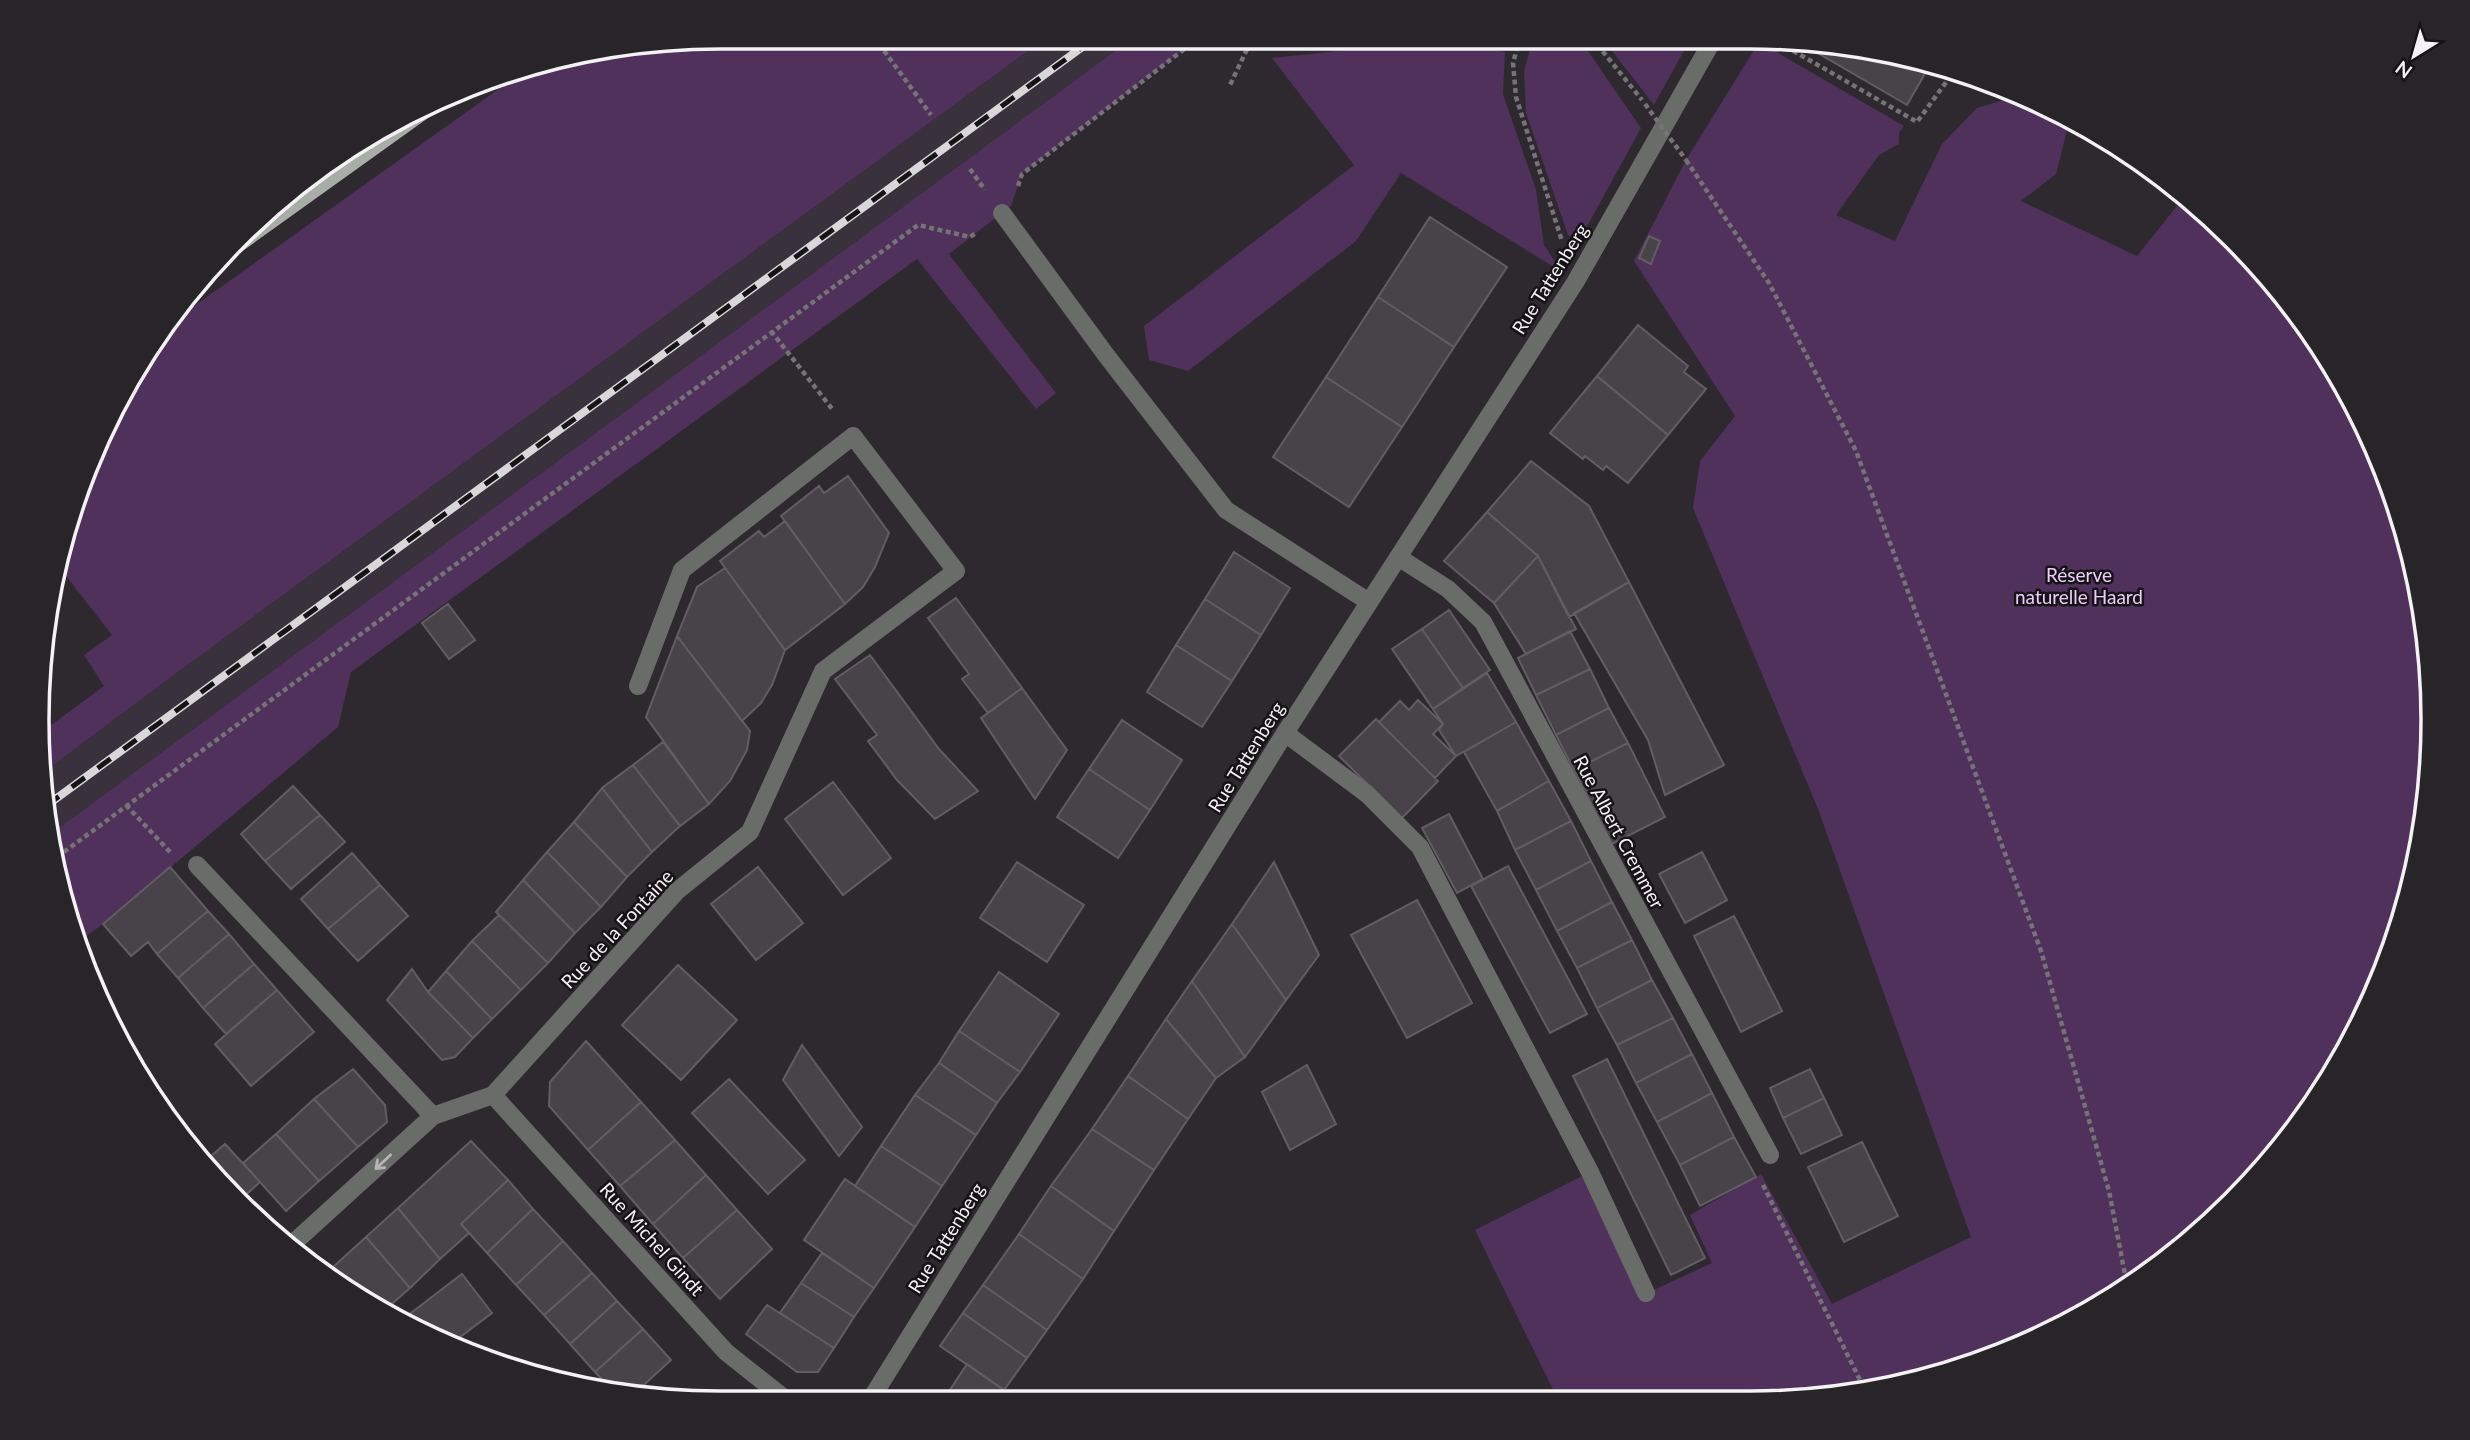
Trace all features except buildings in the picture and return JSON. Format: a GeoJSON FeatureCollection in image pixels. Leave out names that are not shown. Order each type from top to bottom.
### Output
{"type":"FeatureCollection","features":[{"type":"Feature","properties":{"kind":"main road"},"geometry":{"type":"LineString","coordinates":[[291,205],[380,142]]}},
{"type":"Feature","properties":{"kind":"street","name":"Rue Tattenberg"},"geometry":{"type":"LineString","coordinates":[[876,1391],[1285,733],[1576,281],[1708,49]]}},
{"type":"Feature","properties":{"kind":"street"},"geometry":{"type":"LineString","coordinates":[[1002,213],[1106,355],[1226,510],[1369,603]]}},
{"type":"Feature","properties":{"kind":"street","name":"Rue de la Fontaine"},"geometry":{"type":"LineString","coordinates":[[297,1240],[433,1116],[493,1095],[677,891],[750,832],[823,671],[956,571],[853,436],[682,570],[638,686]]}},
{"type":"Feature","properties":{"kind":"street","name":"Rue Albert Cremmer"},"geometry":{"type":"LineString","coordinates":[[1398,557],[1448,589],[1483,622],[1770,1155]]}},
{"type":"Feature","properties":{"kind":"street"},"geometry":{"type":"LineString","coordinates":[[1285,733],[1367,794],[1420,847],[1590,1172],[1646,1293]]}},
{"type":"Feature","properties":{"kind":"street"},"geometry":{"type":"LineString","coordinates":[[197,865],[433,1116]]}},
{"type":"Feature","properties":{"kind":"street","name":"Rue Michel Gindt"},"geometry":{"type":"LineString","coordinates":[[493,1095],[726,1352],[775,1391]]}},
{"type":"Feature","properties":{"kind":"path"},"geometry":{"type":"LineString","coordinates":[[883,49],[931,115]]}},
{"type":"Feature","properties":{"kind":"path"},"geometry":{"type":"LineString","coordinates":[[63,854],[918,225],[970,237],[1011,206],[1022,174],[1184,49]]}},
{"type":"Feature","properties":{"kind":"path"},"geometry":{"type":"LineString","coordinates":[[1230,85],[1248,49]]}},
{"type":"Feature","properties":{"kind":"path"},"geometry":{"type":"LineString","coordinates":[[1516,49],[1513,62],[1516,97],[1576,281]]}},
{"type":"Feature","properties":{"kind":"path"},"geometry":{"type":"LineString","coordinates":[[1601,49],[1646,104],[1730,222],[1769,283],[1861,463],[2041,951],[2109,1191],[2125,1276]]}},
{"type":"Feature","properties":{"kind":"path"},"geometry":{"type":"LineString","coordinates":[[1792,50],[1917,122],[1948,79]]}},
{"type":"Feature","properties":{"kind":"path"},"geometry":{"type":"LineString","coordinates":[[771,331],[825,400]]}},
{"type":"Feature","properties":{"kind":"path"},"geometry":{"type":"LineString","coordinates":[[127,805],[178,862],[197,865]]}},
{"type":"Feature","properties":{"kind":"path"},"geometry":{"type":"LineString","coordinates":[[1770,1155],[1753,1166],[1861,1381]]}},
{"type":"Feature","properties":{"kind":"shaded area"},"geometry":{"type":"Polygon","coordinates":[[[1031,49],[1118,49],[58,828],[50,767],[1031,49]]]}},
{"type":"Feature","properties":{"kind":"green space"},"geometry":{"type":"Polygon","coordinates":[[[1031,49],[50,767],[49,727],[104,686],[84,655],[112,635],[65,575],[72,546],[100,463],[118,423],[162,347],[191,308],[505,85],[546,72],[589,62],[676,50],[1031,49]]]}},
{"type":"Feature","properties":{"kind":"green space"},"geometry":{"type":"Polygon","coordinates":[[[1118,49],[1184,49],[1022,174],[1011,206],[949,254],[1056,393],[1036,409],[917,259],[351,672],[338,727],[85,937],[72,894],[58,828],[1118,49]]]}},
{"type":"Feature","properties":{"kind":"green space"},"geometry":{"type":"Polygon","coordinates":[[[1357,49],[1485,49],[1505,52],[1503,94],[1536,190],[1544,245],[1562,272],[1401,173],[1356,241],[1188,371],[1149,360],[1144,326],[1354,165],[1272,58],[1357,49]]]}},
{"type":"Feature","properties":{"kind":"green space"},"geometry":{"type":"Polygon","coordinates":[[[1530,49],[1587,49],[1641,128],[1579,241],[1568,235],[1526,113],[1524,71],[1530,49]]]}},
{"type":"Feature","properties":{"kind":"green space"},"geometry":{"type":"Polygon","coordinates":[[[1611,49],[1685,49],[1654,105],[1611,49]]]}},
{"type":"Feature","properties":{"kind":"green space","name":"Réserve naturelle Haard"},"geometry":{"type":"Polygon","coordinates":[[[1755,49],[1772,49],[1904,126],[1899,133],[1899,144],[1879,155],[1836,215],[1895,241],[1942,144],[1977,108],[2005,99],[2067,129],[2056,174],[2021,201],[2137,256],[2178,204],[2224,246],[2254,278],[2308,347],[2352,423],[2370,463],[2398,546],[2408,589],[2420,676],[2420,764],[2408,851],[2398,894],[2370,977],[2331,1056],[2308,1093],[2254,1162],[2192,1224],[2123,1278],[2047,1322],[2007,1340],[1924,1368],[1881,1378],[1794,1390],[1554,1391],[1475,1230],[1590,1172],[1647,1293],[1712,1263],[1690,1215],[1761,1174],[1832,1304],[1971,1237],[1818,809],[1693,508],[1700,461],[1735,416],[1634,261],[1686,160],[1755,49]]]}},
{"type":"Feature","properties":{"kind":"railway"},"geometry":{"type":"LineString","coordinates":[[54,800],[1080,49]]}}]}
